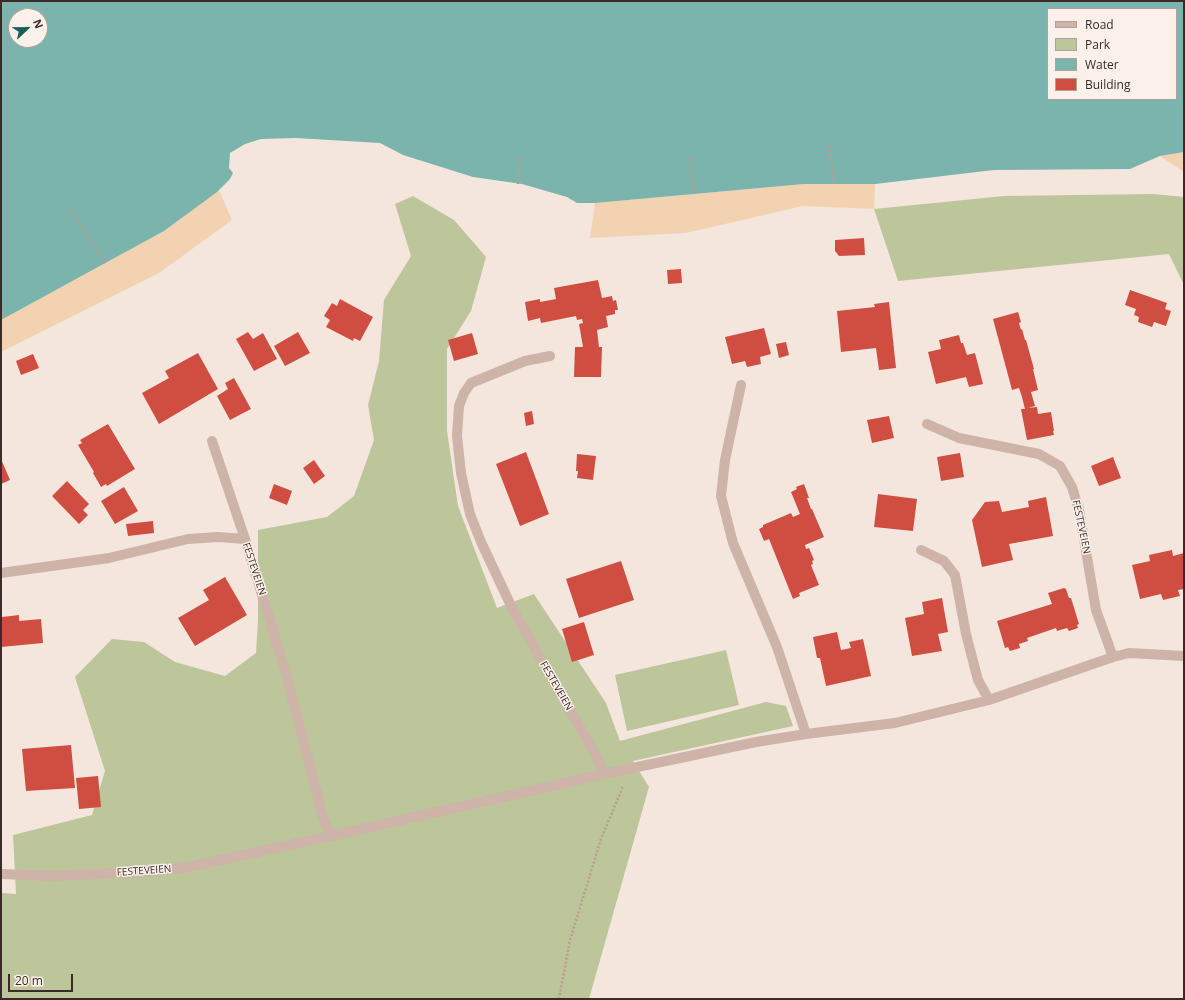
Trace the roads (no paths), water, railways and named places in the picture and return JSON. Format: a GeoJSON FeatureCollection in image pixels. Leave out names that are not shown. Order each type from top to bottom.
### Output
{"type":"FeatureCollection","features":[{"type":"Feature","properties":{"kind":"street","name":"FESTEVEIEN"},"geometry":{"type":"LineString","coordinates":[[550,356],[525,361],[472,383],[464,393],[459,406],[457,436],[461,473],[470,514],[481,542],[513,610],[595,754],[604,774]]}},
{"type":"Feature","properties":{"kind":"street"},"geometry":{"type":"LineString","coordinates":[[741,385],[725,460],[721,496],[733,543],[776,648],[806,734]]}},
{"type":"Feature","properties":{"kind":"street","name":"FESTEVEIEN"},"geometry":{"type":"LineString","coordinates":[[927,424],[959,438],[1039,454],[1060,466],[1072,487],[1079,510],[1096,610],[1112,657]]}},
{"type":"Feature","properties":{"kind":"street"},"geometry":{"type":"LineString","coordinates":[[212,441],[245,539]]}},
{"type":"Feature","properties":{"kind":"street","name":"FESTEVEIEN"},"geometry":{"type":"LineString","coordinates":[[1,573],[109,558],[188,539],[218,537],[245,539],[285,670],[323,817],[331,836]]}},
{"type":"Feature","properties":{"kind":"street"},"geometry":{"type":"LineString","coordinates":[[921,550],[944,561],[956,575],[966,634],[978,680],[989,700]]}},
{"type":"Feature","properties":{"kind":"street","name":"FESTEVEIEN"},"geometry":{"type":"LineString","coordinates":[[1,874],[52,876],[135,873],[184,868],[604,774],[756,742],[895,723],[989,700],[1112,657],[1129,653],[1184,656]]}},
{"type":"Feature","properties":{"kind":"water"},"geometry":{"type":"Polygon","coordinates":[[[1,1],[1184,1],[1184,152],[1160,156],[1130,169],[994,170],[875,184],[804,184],[595,203],[577,203],[567,197],[522,184],[473,177],[403,155],[380,143],[296,138],[261,139],[245,144],[230,153],[229,168],[233,173],[230,179],[217,192],[164,231],[1,320],[1,1]]]}}]}
